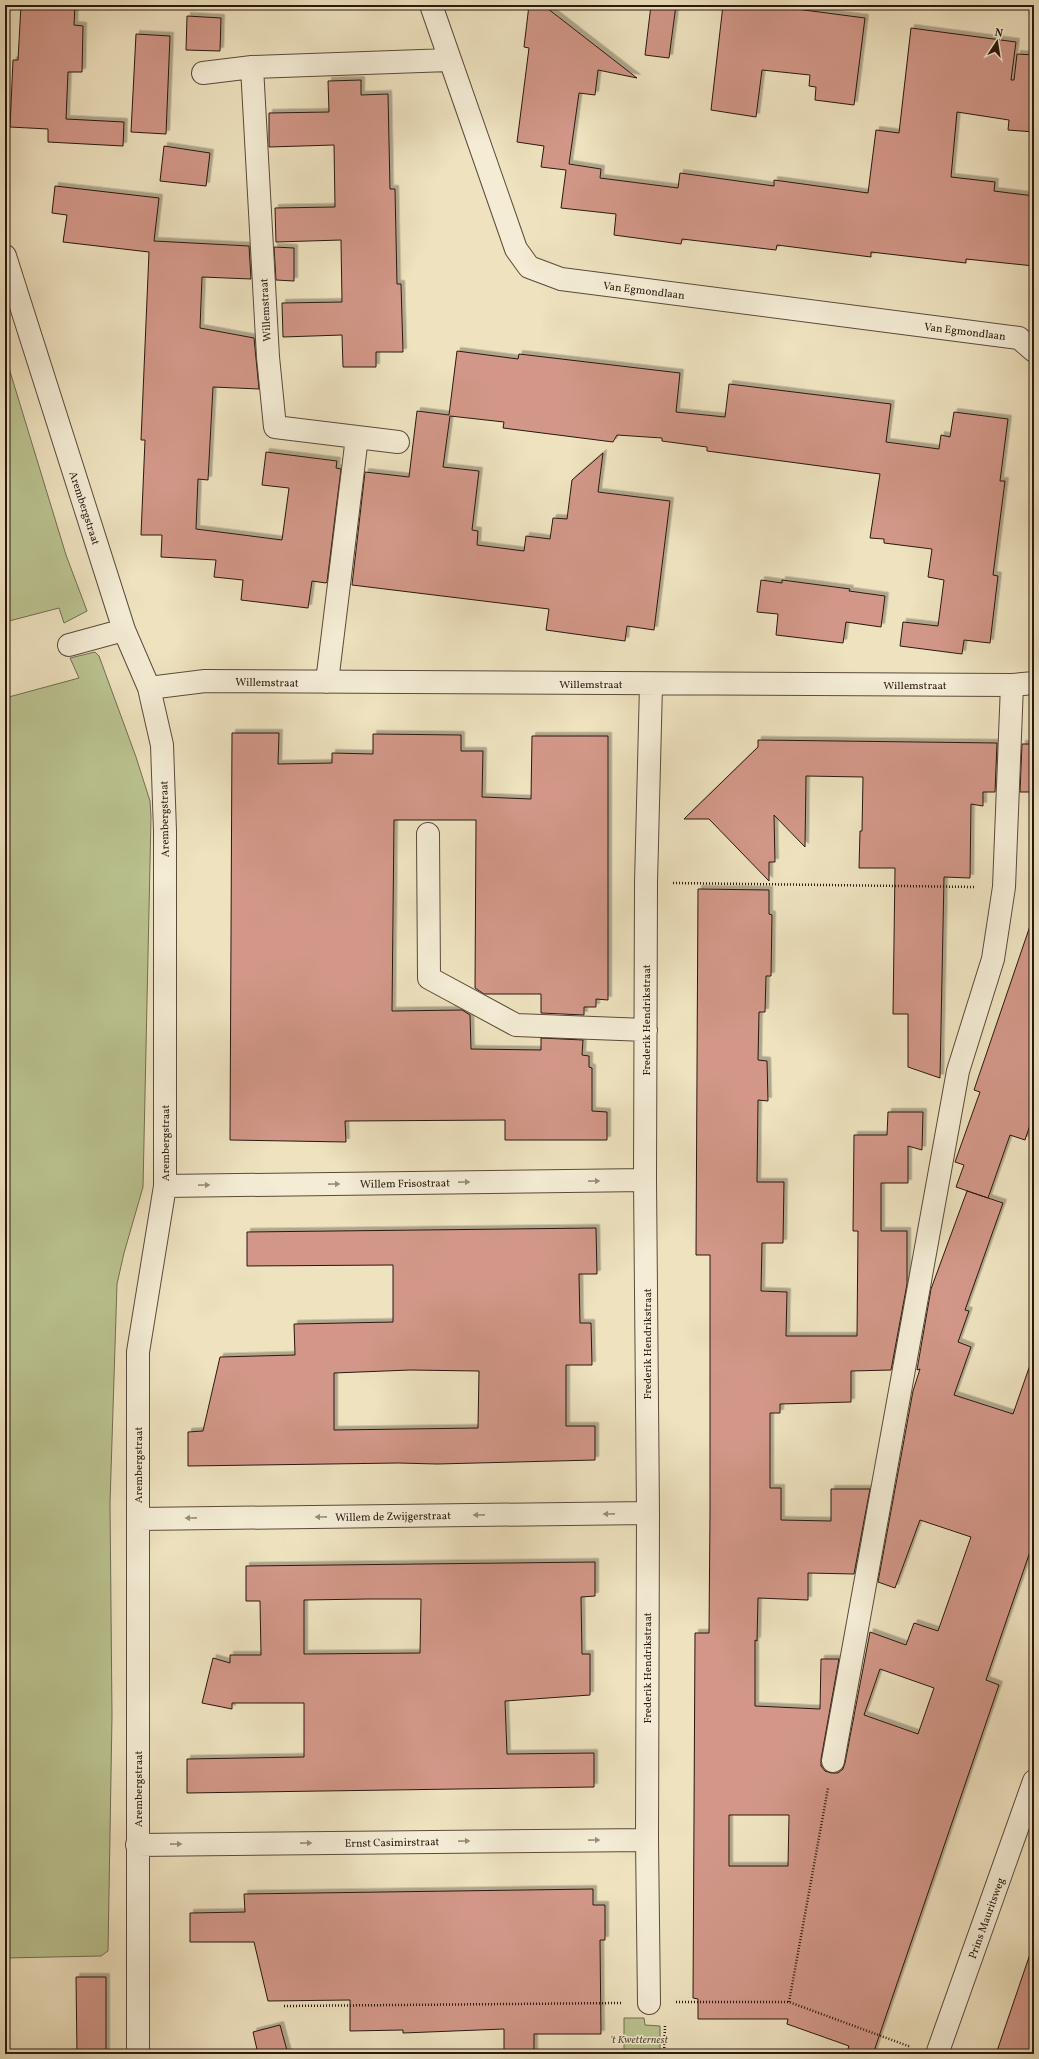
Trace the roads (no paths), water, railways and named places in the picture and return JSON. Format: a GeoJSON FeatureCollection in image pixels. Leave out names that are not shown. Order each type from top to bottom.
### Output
{"type":"FeatureCollection","features":[{"type":"Feature","properties":{"kind":"street","name":"Van Egmondlaan"},"geometry":{"type":"LineString","coordinates":[[430,5],[516,249],[528,267],[561,279],[1019,338],[1034,351]]}},
{"type":"Feature","properties":{"kind":"street"},"geometry":{"type":"LineString","coordinates":[[203,73],[252,67],[449,60]]}},
{"type":"Feature","properties":{"kind":"street","name":"Willemstraat"},"geometry":{"type":"LineString","coordinates":[[252,67],[268,357],[274,427],[398,442]]}},
{"type":"Feature","properties":{"kind":"street","name":"Arembergstraat"},"geometry":{"type":"LineString","coordinates":[[5,256],[124,630],[148,688],[162,745],[165,831],[165,1186],[138,1352],[138,2054]]}},
{"type":"Feature","properties":{"kind":"street"},"geometry":{"type":"LineString","coordinates":[[327,682],[357,437]]}},
{"type":"Feature","properties":{"kind":"street"},"geometry":{"type":"LineString","coordinates":[[69,645],[124,630]]}},
{"type":"Feature","properties":{"kind":"street","name":"Willemstraat"},"geometry":{"type":"LineString","coordinates":[[148,688],[205,681],[651,685],[1012,685],[1034,683]]}},
{"type":"Feature","properties":{"kind":"street","name":"Frederik Hendrikstraat"},"geometry":{"type":"LineString","coordinates":[[649,2003],[647,1840],[648,1513],[645,1180],[646,882],[651,685]]}},
{"type":"Feature","properties":{"kind":"street"},"geometry":{"type":"LineString","coordinates":[[833,1761],[958,1071],[993,959],[1004,887],[1012,685]]}},
{"type":"Feature","properties":{"kind":"street"},"geometry":{"type":"LineString","coordinates":[[428,834],[429,978],[516,1026],[646,1030]]}},
{"type":"Feature","properties":{"kind":"street","name":"Willem Frisostraat"},"geometry":{"type":"LineString","coordinates":[[165,1186],[645,1180]]}},
{"type":"Feature","properties":{"kind":"street","name":"Willem de Zwijgerstraat"},"geometry":{"type":"LineString","coordinates":[[138,1519],[648,1513]]}},
{"type":"Feature","properties":{"kind":"street","name":"Prins Mauritsweg"},"geometry":{"type":"LineString","coordinates":[[938,2054],[1033,1787]]}},
{"type":"Feature","properties":{"kind":"street","name":"Ernst Casimirstraat"},"geometry":{"type":"LineString","coordinates":[[137,1845],[647,1840]]}},
{"type":"Feature","properties":{"kind":"park label","name":"'t Kwetternest"},"geometry":{"type":"Point","coordinates":[639,2039]}}]}
